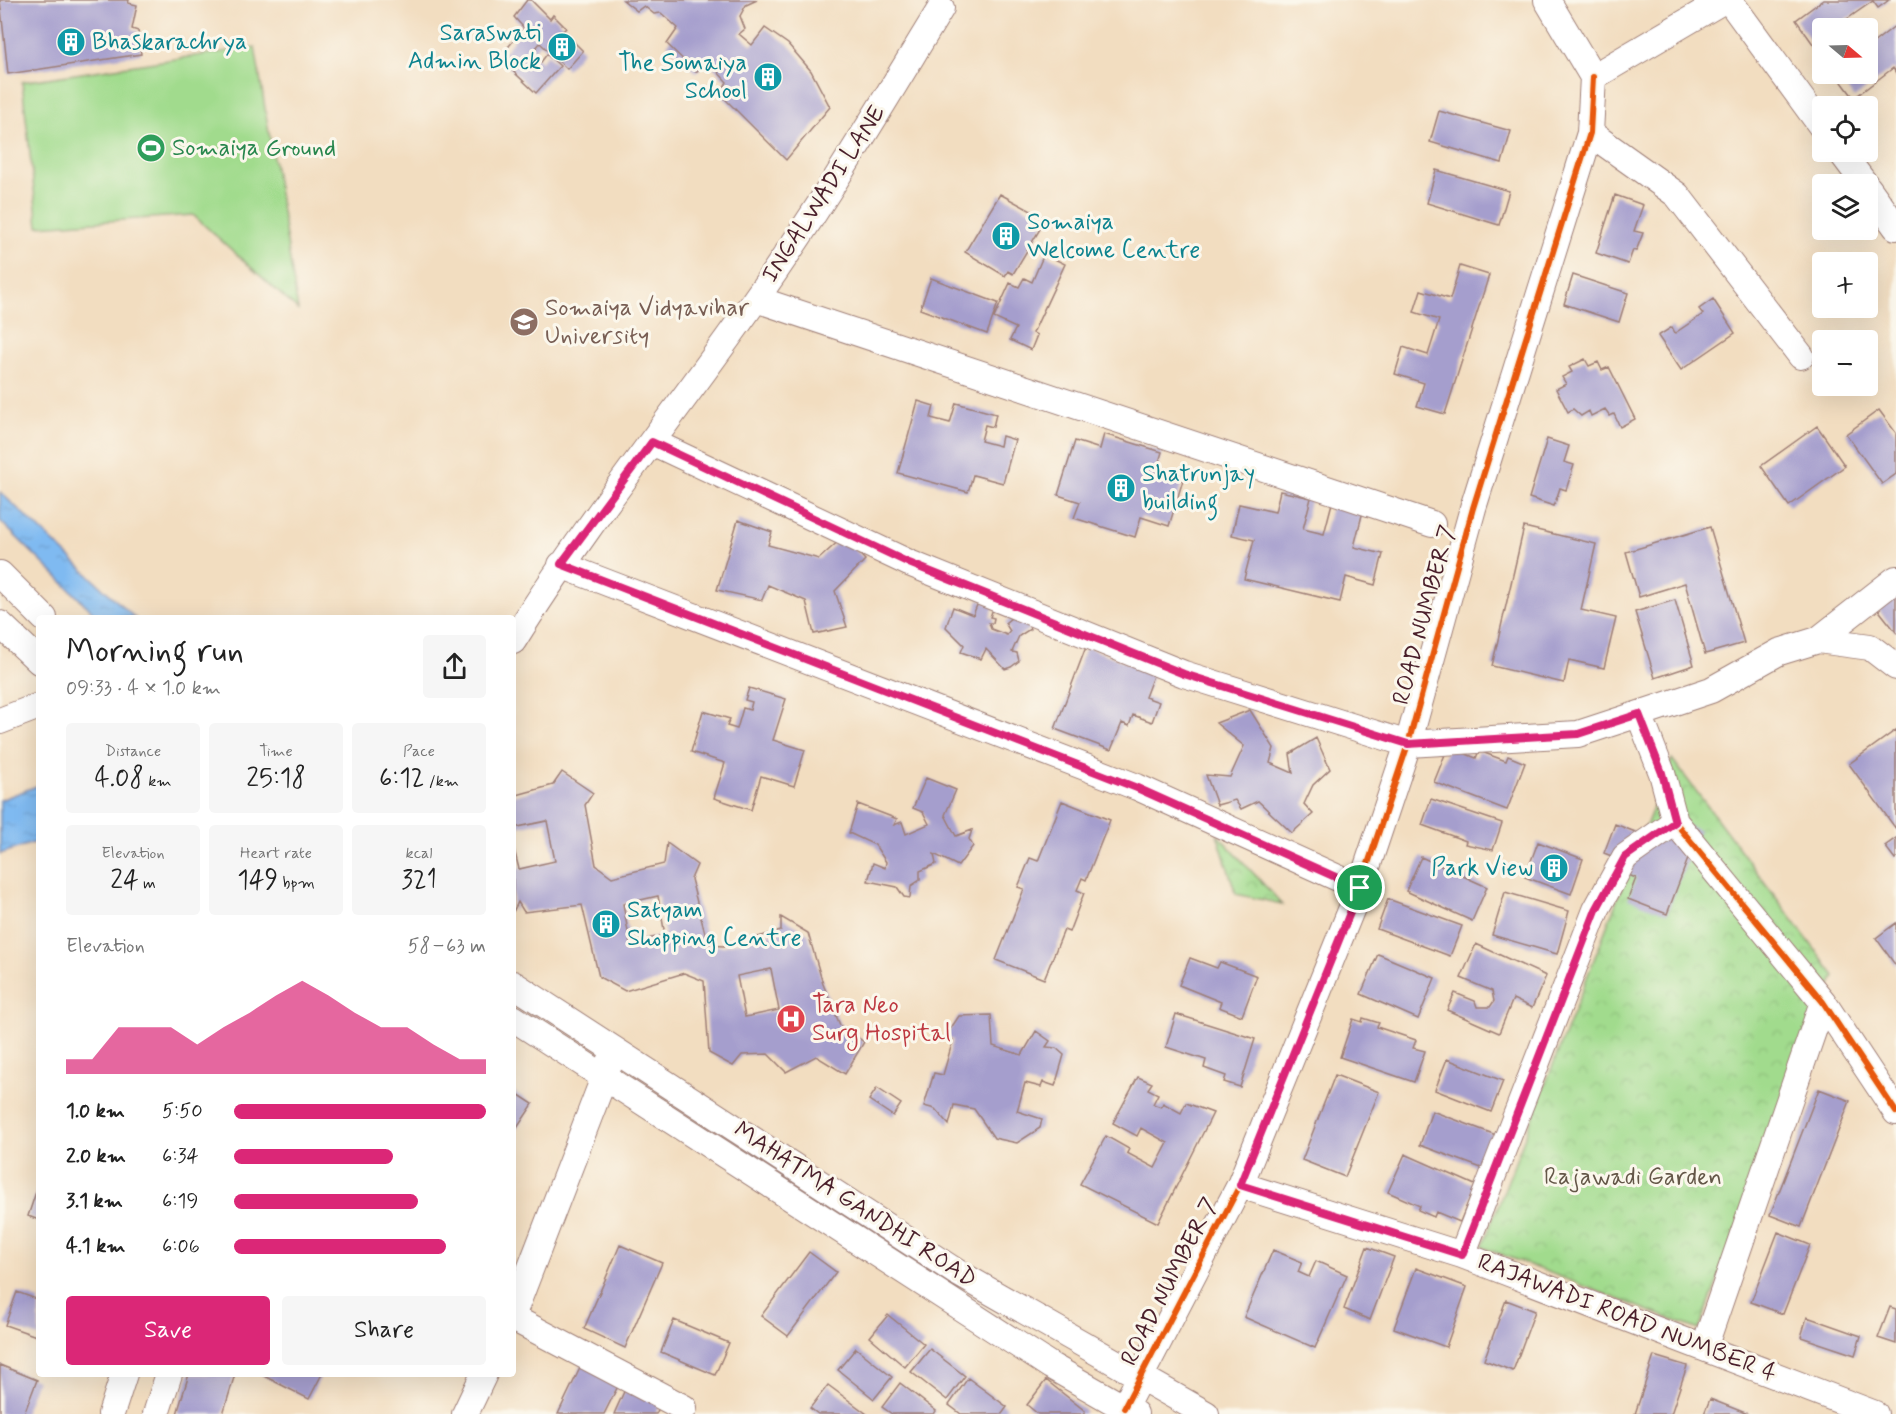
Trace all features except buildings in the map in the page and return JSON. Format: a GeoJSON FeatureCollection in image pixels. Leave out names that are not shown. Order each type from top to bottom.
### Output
{"type":"FeatureCollection","features":[{"type":"Feature","properties":{"kind":"street"},"geometry":{"type":"LineString","coordinates":[[1547,0],[1593,77],[1726,0],[1812,114]]}},
{"type":"Feature","properties":{"kind":"street","name":"INGALWADI LANE"},"geometry":{"type":"LineString","coordinates":[[516,636],[561,564],[756,299],[818,208],[941,8]]}},
{"type":"Feature","properties":{"kind":"street","name":"ROAD NUMBER 7"},"geometry":{"type":"LineString","coordinates":[[1129,1411],[1141,1378],[1240,1185],[1360,888],[1408,744],[1473,508],[1590,133],[1593,77]]}},
{"type":"Feature","properties":{"kind":"street"},"geometry":{"type":"LineString","coordinates":[[1590,133],[1677,195],[1801,356]]}},
{"type":"Feature","properties":{"kind":"street"},"geometry":{"type":"LineString","coordinates":[[1848,162],[1857,174]]}},
{"type":"Feature","properties":{"kind":"street"},"geometry":{"type":"LineString","coordinates":[[1878,202],[1896,226]]}},
{"type":"Feature","properties":{"kind":"street"},"geometry":{"type":"LineString","coordinates":[[756,299],[1431,524]]}},
{"type":"Feature","properties":{"kind":"street"},"geometry":{"type":"LineString","coordinates":[[652,442],[909,563],[1184,674],[1408,744],[1578,734],[1711,690],[1779,652],[1818,640],[1896,579]]}},
{"type":"Feature","properties":{"kind":"street"},"geometry":{"type":"LineString","coordinates":[[561,564],[1137,788],[1360,888]]}},
{"type":"Feature","properties":{"kind":"street"},"geometry":{"type":"LineString","coordinates":[[0,574],[41,615]]}},
{"type":"Feature","properties":{"kind":"street"},"geometry":{"type":"LineString","coordinates":[[0,624],[36,658]]}},
{"type":"Feature","properties":{"kind":"street"},"geometry":{"type":"LineString","coordinates":[[1818,640],[1870,647],[1896,667]]}},
{"type":"Feature","properties":{"kind":"street"},"geometry":{"type":"LineString","coordinates":[[0,721],[36,707]]}},
{"type":"Feature","properties":{"kind":"street"},"geometry":{"type":"LineString","coordinates":[[1639,714],[1662,773],[1675,822],[1823,1002],[1896,1112]]}},
{"type":"Feature","properties":{"kind":"street"},"geometry":{"type":"LineString","coordinates":[[1462,1255],[1596,910],[1625,857],[1675,822]]}},
{"type":"Feature","properties":{"kind":"street","name":"MAHATMA GANDHI ROAD"},"geometry":{"type":"LineString","coordinates":[[516,986],[958,1273],[1206,1414]]}},
{"type":"Feature","properties":{"kind":"street"},"geometry":{"type":"LineString","coordinates":[[1704,1348],[1823,1002]]}},
{"type":"Feature","properties":{"kind":"street","name":"MAHATMA GANDHI ROAD"},"geometry":{"type":"LineString","coordinates":[[516,1020],[1051,1366],[1129,1411]]}},
{"type":"Feature","properties":{"kind":"street"},"geometry":{"type":"LineString","coordinates":[[516,1306],[614,1050]]}},
{"type":"Feature","properties":{"kind":"street","name":"RAJAWADI ROAD NUMBER 4"},"geometry":{"type":"LineString","coordinates":[[1240,1185],[1462,1255],[1875,1414]]}},
{"type":"Feature","properties":{"kind":"street"},"geometry":{"type":"LineString","coordinates":[[516,1320],[684,1408]]}},
{"type":"Feature","properties":{"kind":"street"},"geometry":{"type":"LineString","coordinates":[[111,1414],[123,1377]]}},
{"type":"Feature","properties":{"kind":"street"},"geometry":{"type":"LineString","coordinates":[[156,1414],[168,1377]]}},
{"type":"Feature","properties":{"kind":"street"},"geometry":{"type":"LineString","coordinates":[[465,1414],[483,1377]]}},
{"type":"Feature","properties":{"kind":"green space","name":"Somaiya Ground"},"geometry":{"type":"Polygon","coordinates":[[[255,47],[298,310],[193,215],[38,226],[22,82],[255,47]]]}},
{"type":"Feature","properties":{"kind":"green space","name":"Rajawadi Garden"},"geometry":{"type":"Polygon","coordinates":[[[1672,759],[1835,976],[1823,1002],[1699,1330],[1482,1247],[1672,759]]]}},
{"type":"Feature","properties":{"kind":"green space"},"geometry":{"type":"Polygon","coordinates":[[[1217,834],[1282,904],[1236,894],[1217,834]]]}},
{"type":"Feature","properties":{"kind":"water"},"geometry":{"type":"Polygon","coordinates":[[[0,492],[132,615],[96,615],[0,521],[0,492]]]}},
{"type":"Feature","properties":{"kind":"water"},"geometry":{"type":"Polygon","coordinates":[[[36,786],[36,842],[0,854],[0,800],[36,786]]]}},
{"type":"Feature","properties":{"kind":"cycle path"},"geometry":{"type":"LineString","coordinates":[[1124,1408],[1240,1185],[1360,888],[1408,744],[1473,508],[1590,133],[1593,77]]}},
{"type":"Feature","properties":{"kind":"cycle path"},"geometry":{"type":"LineString","coordinates":[[652,442],[909,563],[1184,674],[1408,744],[1578,734],[1639,714],[1662,773],[1675,822],[1823,1002],[1896,1112]]}},
{"type":"Feature","properties":{"kind":"place","name":"Bhaskarachrya"},"geometry":{"type":"Point","coordinates":[71,42]}},
{"type":"Feature","properties":{"kind":"place","name":"Saraswati Admin Block"},"geometry":{"type":"Point","coordinates":[562,47]}},
{"type":"Feature","properties":{"kind":"place","name":"The Somaiya School"},"geometry":{"type":"Point","coordinates":[768,77]}},
{"type":"Feature","properties":{"kind":"place","name":"Somaiya Ground"},"geometry":{"type":"Point","coordinates":[151,148]}},
{"type":"Feature","properties":{"kind":"place","name":"Somaiya Welcome Centre"},"geometry":{"type":"Point","coordinates":[1006,236]}},
{"type":"Feature","properties":{"kind":"place","name":"Somaiya Vidyavihar University"},"geometry":{"type":"Point","coordinates":[524,322]}},
{"type":"Feature","properties":{"kind":"place","name":"Shatrunjay building"},"geometry":{"type":"Point","coordinates":[1121,488]}},
{"type":"Feature","properties":{"kind":"place","name":"Park View"},"geometry":{"type":"Point","coordinates":[1554,868]}},
{"type":"Feature","properties":{"kind":"place","name":"Satyam Shopping Centre"},"geometry":{"type":"Point","coordinates":[606,924]}},
{"type":"Feature","properties":{"kind":"place","name":"Tara Neo Surg Hospital"},"geometry":{"type":"Point","coordinates":[791,1019]}},
{"type":"Feature","properties":{"kind":"route"},"geometry":{"type":"LineString","coordinates":[[652,442],[909,563],[1184,674],[1408,744],[1578,734],[1639,714],[1662,773],[1675,822],[1625,857],[1596,910],[1462,1255],[1240,1185],[1360,888],[1137,788],[561,564],[652,442]]}}]}
